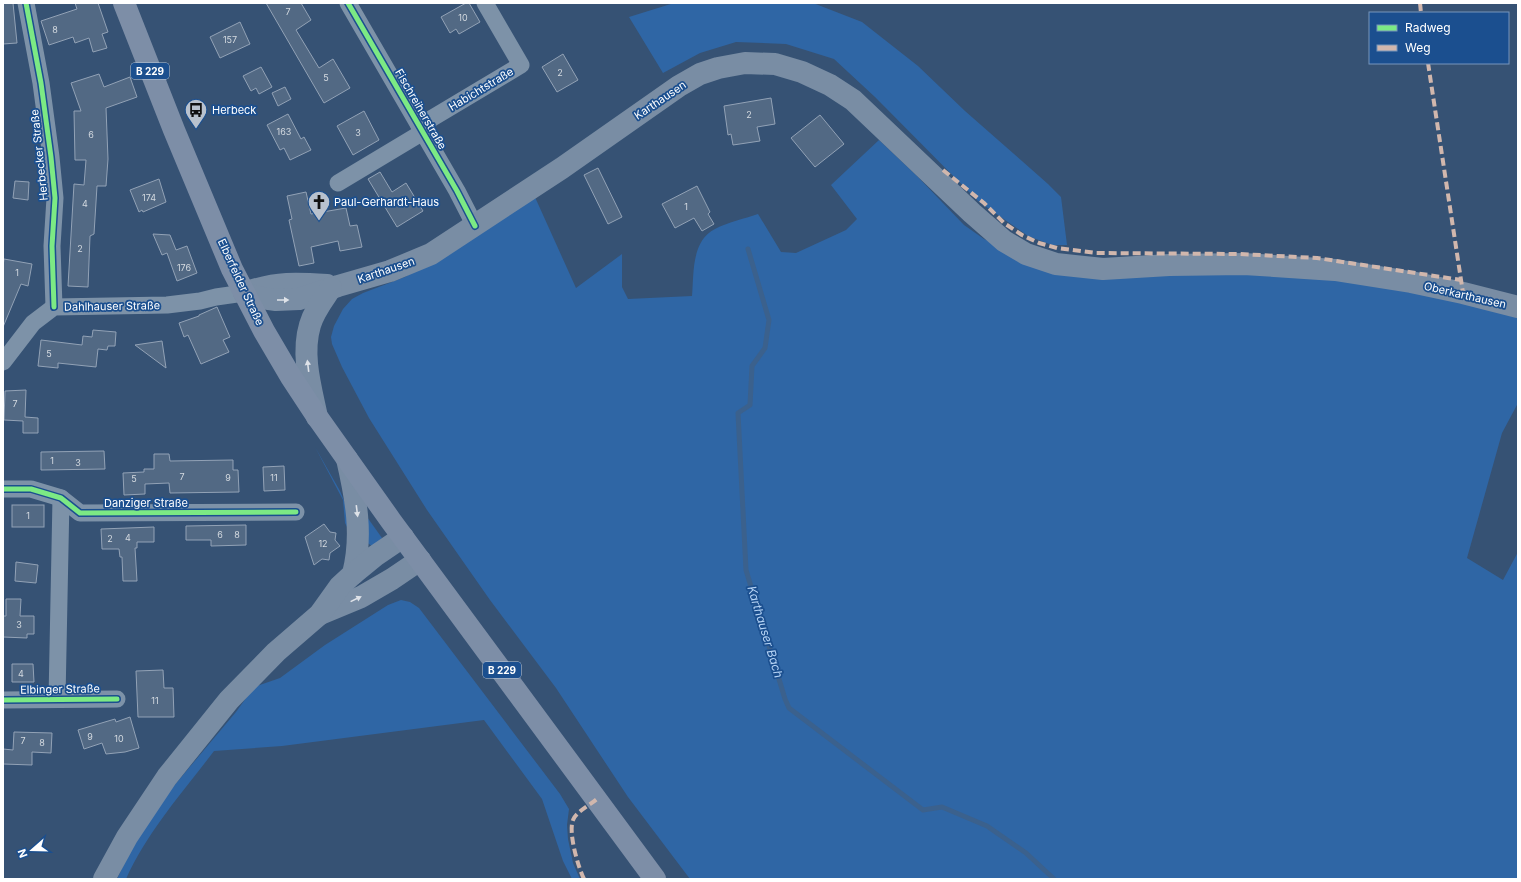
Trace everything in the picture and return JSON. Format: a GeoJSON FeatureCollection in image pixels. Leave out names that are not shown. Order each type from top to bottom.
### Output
{"type":"FeatureCollection","features":[{"type":"Feature","properties":{"kind":"main road","name":"Elberfelder Straße"},"geometry":{"type":"LineString","coordinates":[[124,3],[174,130],[244,293],[267,337],[318,418],[403,537]]}},
{"type":"Feature","properties":{"kind":"main road","name":"Karthausen"},"geometry":{"type":"LineString","coordinates":[[244,293],[272,285],[282,284],[335,287],[390,271],[431,254],[562,168],[679,86],[700,74],[718,68],[745,63],[775,64],[802,72],[830,85],[853,100],[972,213],[1004,241],[1026,254],[1056,264],[1103,270],[1169,265],[1244,264],[1335,270],[1411,282]]}},
{"type":"Feature","properties":{"kind":"main road","name":"Oberkarthausen"},"geometry":{"type":"LineString","coordinates":[[1411,282],[1518,307]]}},
{"type":"Feature","properties":{"kind":"main road"},"geometry":{"type":"LineString","coordinates":[[318,418],[308,370],[306,346],[313,316],[322,301],[335,287]]}},
{"type":"Feature","properties":{"kind":"main road"},"geometry":{"type":"LineString","coordinates":[[347,459],[355,496],[359,530],[358,550],[352,574]]}},
{"type":"Feature","properties":{"kind":"main road"},"geometry":{"type":"LineString","coordinates":[[104,879],[144,810],[167,777],[211,721],[244,684],[276,652],[320,614],[340,586],[352,574],[403,537]]}},
{"type":"Feature","properties":{"kind":"main road","name":"B 229"},"geometry":{"type":"LineString","coordinates":[[403,537],[655,879]]}},
{"type":"Feature","properties":{"kind":"main road"},"geometry":{"type":"LineString","coordinates":[[320,614],[361,597],[420,560]]}},
{"type":"Feature","properties":{"kind":"street","name":"Herbecker Straße"},"geometry":{"type":"LineString","coordinates":[[26,3],[41,83],[55,198],[52,246],[54,306]]}},
{"type":"Feature","properties":{"kind":"street","name":"Habichtstraße"},"geometry":{"type":"LineString","coordinates":[[421,129],[522,65],[485,3]]}},
{"type":"Feature","properties":{"kind":"street","name":"Fischreiherstraße"},"geometry":{"type":"LineString","coordinates":[[354,5],[475,226]]}},
{"type":"Feature","properties":{"kind":"street"},"geometry":{"type":"LineString","coordinates":[[338,182],[421,129]]}},
{"type":"Feature","properties":{"kind":"street","name":"Dahlhauser Straße"},"geometry":{"type":"LineString","coordinates":[[3,362],[33,323],[54,306],[186,304],[216,297],[244,293]]}},
{"type":"Feature","properties":{"kind":"street","name":"Danziger Straße"},"geometry":{"type":"LineString","coordinates":[[3,489],[31,489],[61,498],[80,513],[296,512]]}},
{"type":"Feature","properties":{"kind":"street","name":"Elbinger Straße"},"geometry":{"type":"LineString","coordinates":[[57,699],[61,498]]}},
{"type":"Feature","properties":{"kind":"street","name":"Elbinger Straße"},"geometry":{"type":"LineString","coordinates":[[3,700],[117,699]]}},
{"type":"Feature","properties":{"kind":"shaded area"},"geometry":{"type":"Polygon","coordinates":[[[674,3],[813,3],[862,22],[918,66],[965,111],[1061,197],[1067,245],[1052,245],[1028,236],[978,201],[875,97],[834,59],[786,44],[736,42],[700,53],[663,73],[629,17],[674,3]]]}},
{"type":"Feature","properties":{"kind":"shaded area"},"geometry":{"type":"Polygon","coordinates":[[[879,140],[917,176],[964,225],[984,239],[1025,257],[1333,275],[1518,312],[1518,403],[1502,433],[1467,558],[1503,580],[1518,552],[1518,879],[690,879],[628,797],[556,688],[490,600],[427,510],[369,418],[342,367],[332,344],[331,337],[334,326],[343,309],[352,299],[363,293],[405,277],[442,255],[534,195],[576,288],[622,254],[622,287],[628,299],[692,296],[695,259],[702,241],[707,234],[731,222],[758,214],[781,252],[796,253],[846,230],[857,219],[831,185],[879,140]]]}},
{"type":"Feature","properties":{"kind":"shaded area"},"geometry":{"type":"Polygon","coordinates":[[[315,447],[340,491],[348,510],[349,531],[345,523],[343,500],[315,447]]]}},
{"type":"Feature","properties":{"kind":"shaded area"},"geometry":{"type":"Polygon","coordinates":[[[367,517],[382,538],[373,547],[365,541],[367,517]]]}},
{"type":"Feature","properties":{"kind":"shaded area"},"geometry":{"type":"Polygon","coordinates":[[[401,600],[410,602],[419,608],[560,794],[569,809],[567,825],[568,839],[573,863],[580,879],[572,879],[563,861],[542,799],[484,720],[282,746],[214,751],[178,797],[144,845],[126,879],[117,879],[151,813],[236,712],[254,687],[280,678],[325,645],[388,605],[401,600]]]}},
{"type":"Feature","properties":{"kind":"building"},"geometry":{"type":"Polygon","coordinates":[[[3,3],[13,3],[17,43],[3,44],[3,3]]]}},
{"type":"Feature","properties":{"kind":"building"},"geometry":{"type":"Polygon","coordinates":[[[75,3],[98,3],[108,32],[102,34],[107,48],[93,52],[89,38],[75,43],[73,37],[49,45],[41,21],[77,9],[75,3]]]}},
{"type":"Feature","properties":{"kind":"building"},"geometry":{"type":"Polygon","coordinates":[[[266,3],[301,3],[311,20],[296,30],[319,68],[333,59],[350,88],[324,103],[266,3]]]}},
{"type":"Feature","properties":{"kind":"building"},"geometry":{"type":"Polygon","coordinates":[[[466,3],[469,3],[480,22],[459,34],[456,29],[450,33],[441,17],[466,3]]]}},
{"type":"Feature","properties":{"kind":"building"},"geometry":{"type":"Polygon","coordinates":[[[240,22],[250,44],[220,58],[210,37],[240,22]]]}},
{"type":"Feature","properties":{"kind":"building"},"geometry":{"type":"Polygon","coordinates":[[[563,54],[578,80],[557,92],[542,67],[563,54]]]}},
{"type":"Feature","properties":{"kind":"building"},"geometry":{"type":"Polygon","coordinates":[[[261,67],[272,87],[259,94],[256,88],[251,91],[243,76],[261,67]]]}},
{"type":"Feature","properties":{"kind":"building"},"geometry":{"type":"Polygon","coordinates":[[[99,74],[104,87],[130,77],[137,97],[106,108],[108,159],[106,186],[97,186],[94,234],[90,236],[88,287],[68,286],[74,184],[84,185],[86,160],[75,160],[74,111],[81,111],[71,83],[99,74]]]}},
{"type":"Feature","properties":{"kind":"building"},"geometry":{"type":"Polygon","coordinates":[[[285,87],[291,99],[278,106],[272,93],[285,87]]]}},
{"type":"Feature","properties":{"kind":"building"},"geometry":{"type":"Polygon","coordinates":[[[771,98],[775,124],[757,127],[760,141],[733,145],[731,134],[728,135],[724,106],[771,98]]]}},
{"type":"Feature","properties":{"kind":"building"},"geometry":{"type":"Polygon","coordinates":[[[364,111],[379,140],[353,155],[337,126],[364,111]]]}},
{"type":"Feature","properties":{"kind":"building"},"geometry":{"type":"Polygon","coordinates":[[[288,114],[301,139],[304,137],[311,150],[290,160],[284,148],[280,150],[267,125],[288,114]]]}},
{"type":"Feature","properties":{"kind":"building"},"geometry":{"type":"Polygon","coordinates":[[[820,115],[844,144],[815,167],[791,138],[820,115]]]}},
{"type":"Feature","properties":{"kind":"building"},"geometry":{"type":"Polygon","coordinates":[[[598,168],[622,217],[608,224],[584,175],[598,168]]]}},
{"type":"Feature","properties":{"kind":"building"},"geometry":{"type":"Polygon","coordinates":[[[380,172],[392,192],[406,183],[423,211],[397,227],[368,179],[380,172]]]}},
{"type":"Feature","properties":{"kind":"building"},"geometry":{"type":"Polygon","coordinates":[[[159,179],[166,202],[143,212],[142,210],[139,212],[130,190],[159,179]]]}},
{"type":"Feature","properties":{"kind":"building"},"geometry":{"type":"Polygon","coordinates":[[[15,181],[29,182],[28,200],[13,198],[15,181]]]}},
{"type":"Feature","properties":{"kind":"building"},"geometry":{"type":"Polygon","coordinates":[[[697,186],[710,212],[708,214],[714,224],[702,231],[694,218],[675,228],[662,204],[697,186]]]}},
{"type":"Feature","properties":{"kind":"building","name":"Paul-Gerhardt-Haus"},"geometry":{"type":"Polygon","coordinates":[[[306,192],[311,214],[346,208],[350,226],[357,225],[362,247],[340,251],[338,241],[311,247],[314,263],[299,266],[289,220],[292,219],[287,196],[306,192]]]}},
{"type":"Feature","properties":{"kind":"building"},"geometry":{"type":"Polygon","coordinates":[[[153,234],[170,235],[176,250],[187,246],[197,273],[177,281],[167,253],[162,255],[153,234]]]}},
{"type":"Feature","properties":{"kind":"building"},"geometry":{"type":"Polygon","coordinates":[[[4,259],[32,264],[28,286],[21,284],[3,327],[3,266],[4,259]]]}},
{"type":"Feature","properties":{"kind":"building"},"geometry":{"type":"Polygon","coordinates":[[[217,307],[230,337],[223,340],[229,352],[201,364],[188,335],[184,337],[179,323],[199,316],[217,307]]]}},
{"type":"Feature","properties":{"kind":"building"},"geometry":{"type":"Polygon","coordinates":[[[93,330],[116,332],[115,346],[108,346],[107,350],[98,349],[96,367],[58,363],[58,368],[38,366],[41,340],[82,345],[83,336],[92,337],[93,330]]]}},
{"type":"Feature","properties":{"kind":"building"},"geometry":{"type":"Polygon","coordinates":[[[162,341],[166,368],[135,345],[162,341]]]}},
{"type":"Feature","properties":{"kind":"building"},"geometry":{"type":"Polygon","coordinates":[[[26,390],[25,417],[38,418],[38,433],[23,433],[23,421],[4,420],[5,391],[26,390]]]}},
{"type":"Feature","properties":{"kind":"building"},"geometry":{"type":"Polygon","coordinates":[[[104,451],[105,469],[41,470],[41,452],[104,451]]]}},
{"type":"Feature","properties":{"kind":"building"},"geometry":{"type":"Polygon","coordinates":[[[154,454],[169,454],[170,461],[233,460],[233,470],[238,470],[239,492],[170,493],[169,483],[145,484],[145,494],[124,495],[123,473],[144,472],[144,469],[154,469],[154,454]]]}},
{"type":"Feature","properties":{"kind":"building"},"geometry":{"type":"Polygon","coordinates":[[[284,466],[285,490],[264,491],[263,467],[284,466]]]}},
{"type":"Feature","properties":{"kind":"building"},"geometry":{"type":"Polygon","coordinates":[[[12,505],[44,505],[44,527],[12,527],[12,505]]]}},
{"type":"Feature","properties":{"kind":"building"},"geometry":{"type":"Polygon","coordinates":[[[324,524],[330,532],[336,533],[335,540],[340,546],[330,553],[329,560],[322,559],[314,565],[305,537],[324,524]]]}},
{"type":"Feature","properties":{"kind":"building"},"geometry":{"type":"Polygon","coordinates":[[[246,525],[246,545],[211,546],[211,540],[186,540],[186,526],[246,525]]]}},
{"type":"Feature","properties":{"kind":"building"},"geometry":{"type":"Polygon","coordinates":[[[154,527],[154,542],[137,542],[137,548],[135,548],[137,581],[123,581],[122,557],[120,557],[119,549],[102,549],[101,529],[154,527]]]}},
{"type":"Feature","properties":{"kind":"building"},"geometry":{"type":"Polygon","coordinates":[[[16,562],[38,565],[36,583],[15,581],[16,562]]]}},
{"type":"Feature","properties":{"kind":"building"},"geometry":{"type":"Polygon","coordinates":[[[6,599],[21,599],[20,616],[34,616],[34,634],[27,634],[27,638],[3,637],[3,616],[6,616],[6,599]]]}},
{"type":"Feature","properties":{"kind":"building"},"geometry":{"type":"Polygon","coordinates":[[[12,664],[33,664],[34,682],[12,682],[12,664]]]}},
{"type":"Feature","properties":{"kind":"building"},"geometry":{"type":"Polygon","coordinates":[[[163,670],[164,688],[173,688],[174,717],[138,717],[136,671],[163,670]]]}},
{"type":"Feature","properties":{"kind":"building"},"geometry":{"type":"Polygon","coordinates":[[[130,717],[139,748],[125,752],[106,754],[102,743],[84,749],[78,730],[115,719],[116,722],[130,717]]]}},
{"type":"Feature","properties":{"kind":"building"},"geometry":{"type":"Polygon","coordinates":[[[14,732],[52,733],[51,753],[32,752],[32,765],[3,764],[3,749],[13,750],[14,732]]]}},
{"type":"Feature","properties":{"kind":"waterway","name":"Karthauser Bach"},"geometry":{"type":"LineString","coordinates":[[748,249],[769,320],[765,348],[752,366],[750,405],[738,413],[746,570],[789,708],[923,810],[942,807],[987,826],[1026,853],[1054,879]]}},
{"type":"Feature","properties":{"kind":"marked path"},"geometry":{"type":"LineString","coordinates":[[1420,3],[1421,12]]}},
{"type":"Feature","properties":{"kind":"marked path"},"geometry":{"type":"LineString","coordinates":[[1428,64],[1463,293]]}},
{"type":"Feature","properties":{"kind":"marked path"},"geometry":{"type":"LineString","coordinates":[[943,170],[984,203],[1004,223],[1022,235],[1039,243],[1057,248],[1096,253],[1239,254],[1317,258],[1461,280]]}},
{"type":"Feature","properties":{"kind":"marked path"},"geometry":{"type":"LineString","coordinates":[[584,879],[574,850],[572,825],[577,814],[597,799]]}},
{"type":"Feature","properties":{"kind":"cycle path"},"geometry":{"type":"LineString","coordinates":[[26,3],[41,83],[55,198],[52,246],[54,307]]}},
{"type":"Feature","properties":{"kind":"cycle path"},"geometry":{"type":"LineString","coordinates":[[348,3],[457,191],[475,226]]}},
{"type":"Feature","properties":{"kind":"cycle path"},"geometry":{"type":"LineString","coordinates":[[3,489],[31,489],[61,498],[80,513],[296,512]]}},
{"type":"Feature","properties":{"kind":"cycle path"},"geometry":{"type":"LineString","coordinates":[[3,700],[117,699]]}},
{"type":"Feature","properties":{"kind":"place","name":"Herbeck"},"geometry":{"type":"Point","coordinates":[196,130]}},
{"type":"Feature","properties":{"kind":"place","name":"Paul-Gerhardt-Haus"},"geometry":{"type":"Point","coordinates":[319,222]}}]}
